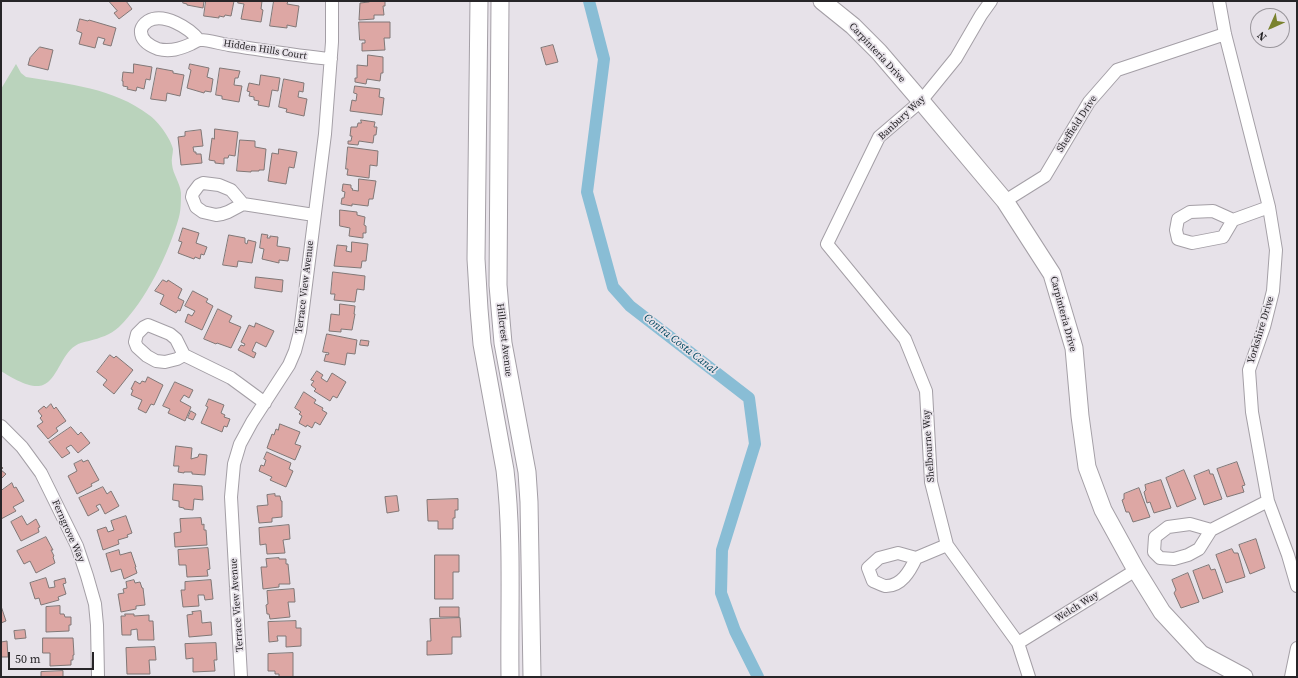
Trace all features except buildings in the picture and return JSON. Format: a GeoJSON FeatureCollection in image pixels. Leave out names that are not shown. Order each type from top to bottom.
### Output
{"type":"FeatureCollection","features":[{"type":"Feature","properties":{"kind":"main road","name":"Hillcrest Avenue"},"geometry":{"type":"LineString","coordinates":[[479,1],[477,266],[482,344],[507,488],[510,552],[510,677]]}},
{"type":"Feature","properties":{"kind":"main road","name":"Hillcrest Avenue"},"geometry":{"type":"LineString","coordinates":[[500,1],[498,285],[503,343],[527,472],[529,502],[532,677]]}},
{"type":"Feature","properties":{"kind":"main road","name":"Carpinteria Drive"},"geometry":{"type":"LineString","coordinates":[[822,1],[853,26],[879,52],[921,101],[1005,201],[1052,274],[1074,348],[1080,416],[1088,467],[1103,510],[1136,570],[1162,612],[1201,654],[1244,677]]}},
{"type":"Feature","properties":{"kind":"main road"},"geometry":{"type":"LineString","coordinates":[[509,623],[517,656],[519,677]]}},
{"type":"Feature","properties":{"kind":"street","name":"Terrace View Avenue"},"geometry":{"type":"LineString","coordinates":[[241,677],[231,497],[234,464],[240,444],[252,422],[289,365],[300,334],[324,142],[333,25],[332,1]]}},
{"type":"Feature","properties":{"kind":"street","name":"Banbury Way"},"geometry":{"type":"LineString","coordinates":[[827,244],[879,137],[921,101],[956,58],[991,1]]}},
{"type":"Feature","properties":{"kind":"street","name":"Yorkshire Drive"},"geometry":{"type":"LineString","coordinates":[[1219,1],[1225,34],[1269,207],[1276,250],[1273,291],[1264,328],[1249,370],[1252,412],[1268,501],[1288,555],[1297,586]]}},
{"type":"Feature","properties":{"kind":"street","name":"Sheffield Drive"},"geometry":{"type":"LineString","coordinates":[[1005,201],[1044,176],[1089,102],[1117,70],[1225,34]]}},
{"type":"Feature","properties":{"kind":"street","name":"Hidden Hills Court"},"geometry":{"type":"LineString","coordinates":[[199,40],[331,59]]}},
{"type":"Feature","properties":{"kind":"street"},"geometry":{"type":"LineString","coordinates":[[243,204],[314,215]]}},
{"type":"Feature","properties":{"kind":"street"},"geometry":{"type":"LineString","coordinates":[[1233,220],[1269,207]]}},
{"type":"Feature","properties":{"kind":"street","name":"Shelbourne Way"},"geometry":{"type":"LineString","coordinates":[[827,244],[905,340],[926,391],[931,482],[947,545],[1018,643],[1029,677]]}},
{"type":"Feature","properties":{"kind":"street"},"geometry":{"type":"LineString","coordinates":[[184,355],[232,378],[265,403]]}},
{"type":"Feature","properties":{"kind":"street","name":"Ferngrove Way"},"geometry":{"type":"LineString","coordinates":[[1,426],[22,447],[41,473],[77,546],[95,604],[98,677]]}},
{"type":"Feature","properties":{"kind":"street"},"geometry":{"type":"LineString","coordinates":[[1211,530],[1268,501]]}},
{"type":"Feature","properties":{"kind":"street"},"geometry":{"type":"LineString","coordinates":[[916,558],[947,545]]}},
{"type":"Feature","properties":{"kind":"street","name":"Welch Way"},"geometry":{"type":"LineString","coordinates":[[1018,643],[1136,570]]}},
{"type":"Feature","properties":{"kind":"street"},"geometry":{"type":"LineString","coordinates":[[1291,677],[1297,648]]}},
{"type":"Feature","properties":{"kind":"green space"},"geometry":{"type":"Polygon","coordinates":[[[16,64],[21,73],[26,77],[90,88],[106,93],[135,106],[153,118],[167,135],[172,145],[173,168],[181,193],[180,214],[175,231],[163,261],[138,304],[119,327],[112,332],[78,344],[70,350],[52,378],[43,385],[38,386],[21,382],[1,371],[1,89],[16,64]]]}},
{"type":"Feature","properties":{"kind":"waterway","name":"Contra Costa Canal"},"geometry":{"type":"LineString","coordinates":[[589,1],[604,59],[587,192],[613,287],[630,306],[749,398],[755,444],[722,550],[721,593],[735,631],[758,677]]}}]}
